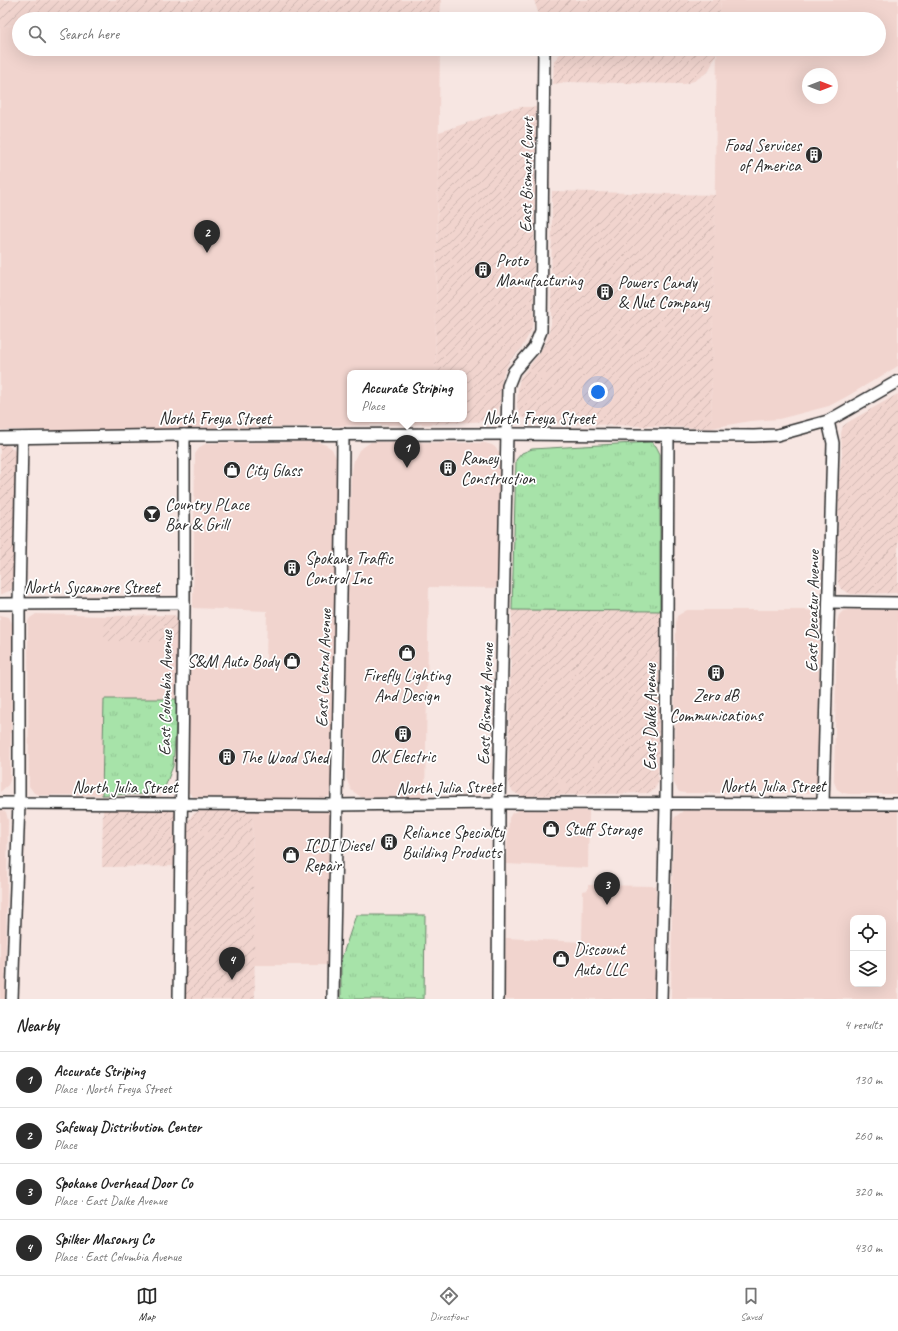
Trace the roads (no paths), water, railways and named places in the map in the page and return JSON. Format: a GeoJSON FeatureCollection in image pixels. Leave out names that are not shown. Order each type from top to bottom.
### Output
{"type":"FeatureCollection","features":[{"type":"Feature","properties":{"kind":"street","name":"East Bismark Court"},"geometry":{"type":"LineString","coordinates":[[508,434],[508,386],[514,371],[534,348],[541,331],[544,56]]}},
{"type":"Feature","properties":{"kind":"street","name":"North Freya Street"},"geometry":{"type":"LineString","coordinates":[[0,438],[343,434],[668,436],[777,435],[828,421],[898,381]]}},
{"type":"Feature","properties":{"kind":"street","name":"East Decatur Avenue"},"geometry":{"type":"LineString","coordinates":[[823,803],[833,443],[828,421]]}},
{"type":"Feature","properties":{"kind":"street","name":"East Central Avenue"},"geometry":{"type":"LineString","coordinates":[[333,999],[336,805],[342,592],[343,434]]}},
{"type":"Feature","properties":{"kind":"street","name":"East Bismark Avenue"},"geometry":{"type":"LineString","coordinates":[[498,999],[499,803],[508,434]]}},
{"type":"Feature","properties":{"kind":"street","name":"East Columbia Avenue"},"geometry":{"type":"LineString","coordinates":[[178,999],[184,603],[184,435]]}},
{"type":"Feature","properties":{"kind":"street","name":"East Dalke Avenue"},"geometry":{"type":"LineString","coordinates":[[661,999],[666,804],[668,436]]}},
{"type":"Feature","properties":{"kind":"street"},"geometry":{"type":"LineString","coordinates":[[12,999],[19,803],[19,604],[22,438]]}},
{"type":"Feature","properties":{"kind":"street"},"geometry":{"type":"LineString","coordinates":[[829,602],[898,602]]}},
{"type":"Feature","properties":{"kind":"street","name":"North Sycamore Street"},"geometry":{"type":"LineString","coordinates":[[0,604],[184,603]]}},
{"type":"Feature","properties":{"kind":"street","name":"North Julia Street"},"geometry":{"type":"LineString","coordinates":[[0,803],[336,805],[499,803],[898,804]]}},
{"type":"Feature","properties":{"kind":"place","name":"Food Services of America"},"geometry":{"type":"Point","coordinates":[814,155]}},
{"type":"Feature","properties":{"kind":"place","name":"Safeway Distribution Center"},"geometry":{"type":"Point","coordinates":[207,253]}},
{"type":"Feature","properties":{"kind":"place","name":"Proto Manufacturing"},"geometry":{"type":"Point","coordinates":[483,270]}},
{"type":"Feature","properties":{"kind":"place","name":"Powers Candy & Nut Company"},"geometry":{"type":"Point","coordinates":[605,292]}},
{"type":"Feature","properties":{"kind":"place","name":"Accurate Striping"},"geometry":{"type":"Point","coordinates":[407,468]}},
{"type":"Feature","properties":{"kind":"place","name":"Ramey Construction"},"geometry":{"type":"Point","coordinates":[448,468]}},
{"type":"Feature","properties":{"kind":"place","name":"City Glass"},"geometry":{"type":"Point","coordinates":[232,470]}},
{"type":"Feature","properties":{"kind":"place","name":"Country PLace Bar & Grill"},"geometry":{"type":"Point","coordinates":[152,514]}},
{"type":"Feature","properties":{"kind":"place","name":"Spokane Traffic Control Inc"},"geometry":{"type":"Point","coordinates":[292,568]}},
{"type":"Feature","properties":{"kind":"place","name":"Firefly Lighting And Design"},"geometry":{"type":"Point","coordinates":[407,653]}},
{"type":"Feature","properties":{"kind":"place","name":"S&M Auto Body"},"geometry":{"type":"Point","coordinates":[292,661]}},
{"type":"Feature","properties":{"kind":"place","name":"Zero dB Communications"},"geometry":{"type":"Point","coordinates":[716,673]}},
{"type":"Feature","properties":{"kind":"place","name":"OK Electric"},"geometry":{"type":"Point","coordinates":[403,734]}},
{"type":"Feature","properties":{"kind":"place","name":"The Wood Shed"},"geometry":{"type":"Point","coordinates":[227,757]}},
{"type":"Feature","properties":{"kind":"place","name":"Stuff Storage"},"geometry":{"type":"Point","coordinates":[551,829]}},
{"type":"Feature","properties":{"kind":"place","name":"Reliance Specialty Building Products"},"geometry":{"type":"Point","coordinates":[389,842]}},
{"type":"Feature","properties":{"kind":"place","name":"ICDI Diesel Repair"},"geometry":{"type":"Point","coordinates":[291,855]}},
{"type":"Feature","properties":{"kind":"place","name":"Spokane Overhead Door Co"},"geometry":{"type":"Point","coordinates":[607,905]}},
{"type":"Feature","properties":{"kind":"place","name":"Discount Auto LLC"},"geometry":{"type":"Point","coordinates":[561,959]}},
{"type":"Feature","properties":{"kind":"place","name":"Spilker Masonry Co"},"geometry":{"type":"Point","coordinates":[232,980]}}]}
